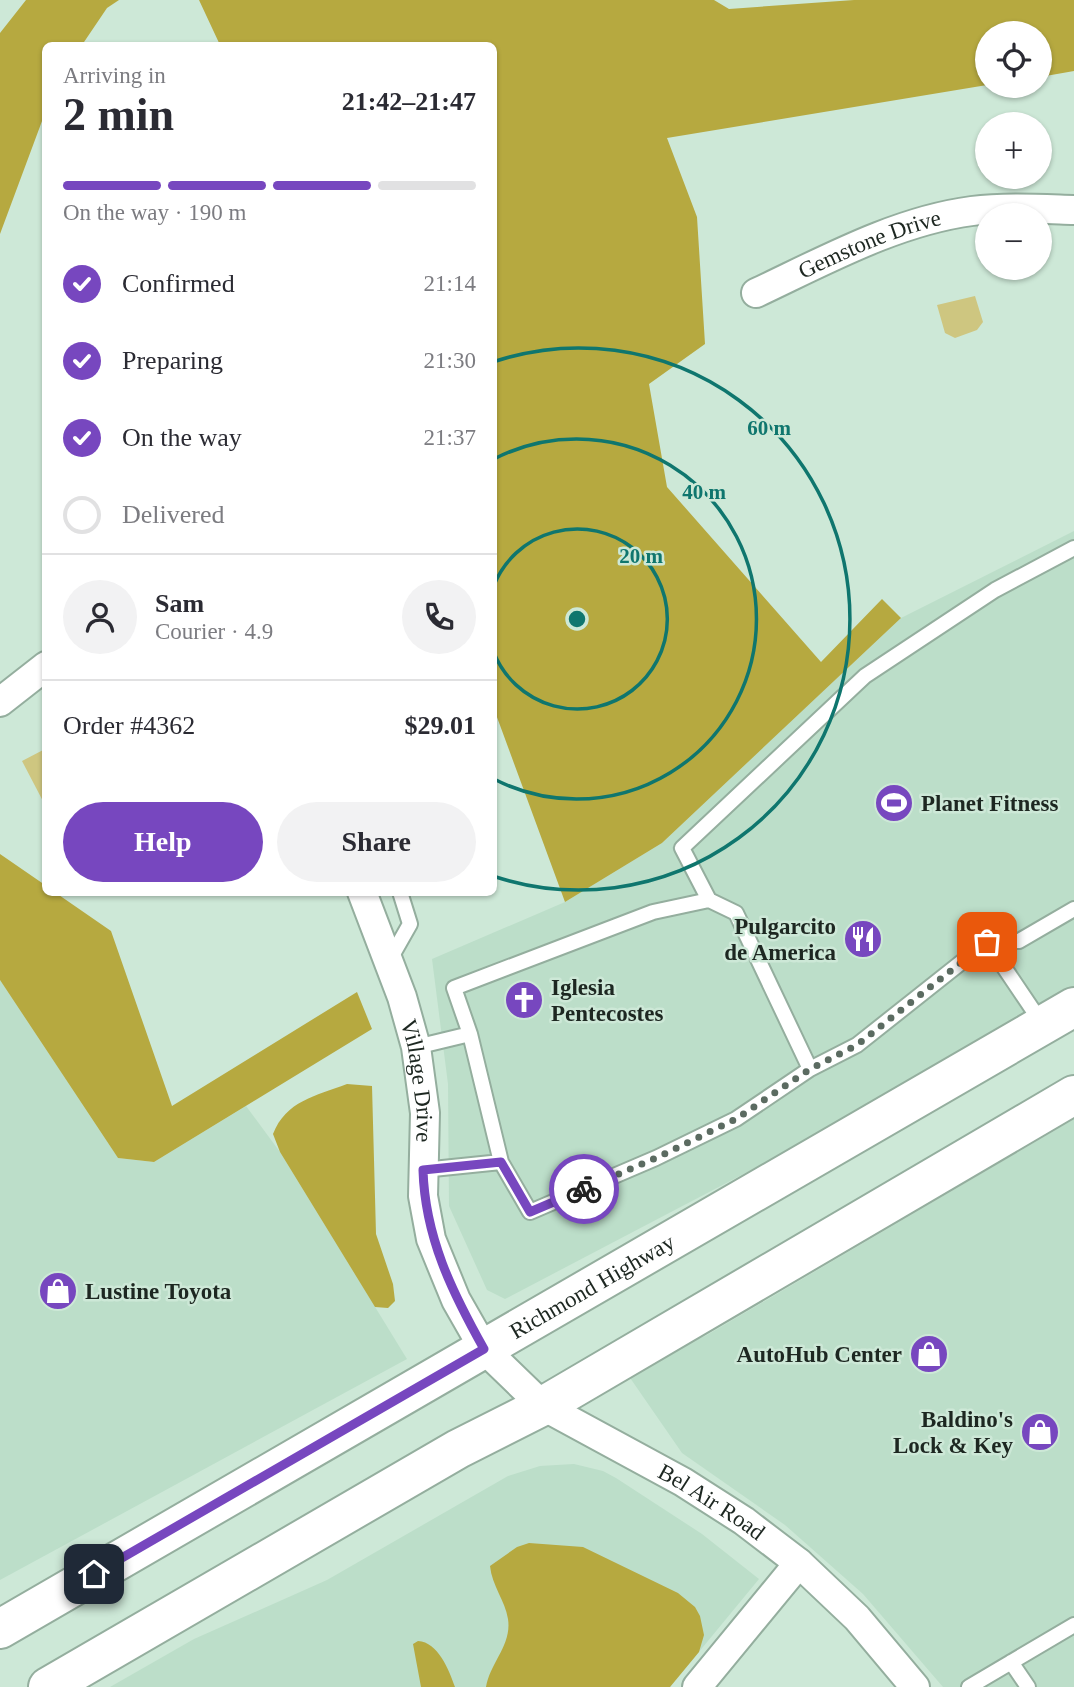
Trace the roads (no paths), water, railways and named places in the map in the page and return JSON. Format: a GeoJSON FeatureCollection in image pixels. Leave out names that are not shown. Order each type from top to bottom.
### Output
{"type":"FeatureCollection","features":[{"type":"Feature","properties":{"kind":"main road","name":"Richmond Highway"},"geometry":{"type":"LineString","coordinates":[[0,1629],[1058,1016]]}},
{"type":"Feature","properties":{"kind":"main road"},"geometry":{"type":"LineString","coordinates":[[48,1687],[458,1449],[543,1406],[1074,1095]]}},
{"type":"Feature","properties":{"kind":"street","name":"Gemstone Drive"},"geometry":{"type":"LineString","coordinates":[[756,293],[847,250],[939,218],[972,211],[1074,210]]}},
{"type":"Feature","properties":{"kind":"street"},"geometry":{"type":"LineString","coordinates":[[0,702],[42,670]]}},
{"type":"Feature","properties":{"kind":"street","name":"Village Drive"},"geometry":{"type":"LineString","coordinates":[[363,896],[416,1047],[425,1113],[423,1170],[431,1239],[456,1300],[484,1349]]}},
{"type":"Feature","properties":{"kind":"street","name":"Bel Air Road"},"geometry":{"type":"LineString","coordinates":[[484,1349],[543,1406],[683,1482],[744,1521],[799,1563],[875,1637],[915,1687]]}},
{"type":"Feature","properties":{"kind":"street"},"geometry":{"type":"LineString","coordinates":[[697,1687],[799,1563]]}},
{"type":"Feature","properties":{"kind":"lane"},"geometry":{"type":"LineString","coordinates":[[810,1069],[736,913],[709,900],[682,848],[864,676],[995,590],[1074,548]]}},
{"type":"Feature","properties":{"kind":"lane"},"geometry":{"type":"LineString","coordinates":[[388,962],[410,924],[401,896]]}},
{"type":"Feature","properties":{"kind":"lane"},"geometry":{"type":"LineString","coordinates":[[709,900],[653,912],[454,988],[470,1034],[501,1162],[530,1212],[656,1158],[736,1119],[810,1069],[857,1045],[987,942],[1019,941],[1074,909]]}},
{"type":"Feature","properties":{"kind":"lane"},"geometry":{"type":"LineString","coordinates":[[987,942],[1058,1016]]}},
{"type":"Feature","properties":{"kind":"lane"},"geometry":{"type":"LineString","coordinates":[[416,1047],[470,1034]]}},
{"type":"Feature","properties":{"kind":"lane"},"geometry":{"type":"LineString","coordinates":[[423,1170],[501,1162]]}},
{"type":"Feature","properties":{"kind":"lane"},"geometry":{"type":"LineString","coordinates":[[969,1687],[1074,1625]]}},
{"type":"Feature","properties":{"kind":"lane"},"geometry":{"type":"LineString","coordinates":[[1011,1662],[1028,1687]]}},
{"type":"Feature","properties":{"kind":"place","name":"Planet Fitness"},"geometry":{"type":"Point","coordinates":[894,803]}},
{"type":"Feature","properties":{"kind":"place","name":"Pulgarcito de America"},"geometry":{"type":"Point","coordinates":[863,939]}},
{"type":"Feature","properties":{"kind":"place","name":"Iglesia Pentecostes"},"geometry":{"type":"Point","coordinates":[524,1000]}},
{"type":"Feature","properties":{"kind":"place","name":"Lustine Toyota"},"geometry":{"type":"Point","coordinates":[58,1291]}},
{"type":"Feature","properties":{"kind":"place","name":"AutoHub Center"},"geometry":{"type":"Point","coordinates":[929,1354]}},
{"type":"Feature","properties":{"kind":"place","name":"Baldino's Lock & Key"},"geometry":{"type":"Point","coordinates":[1040,1432]}}]}
